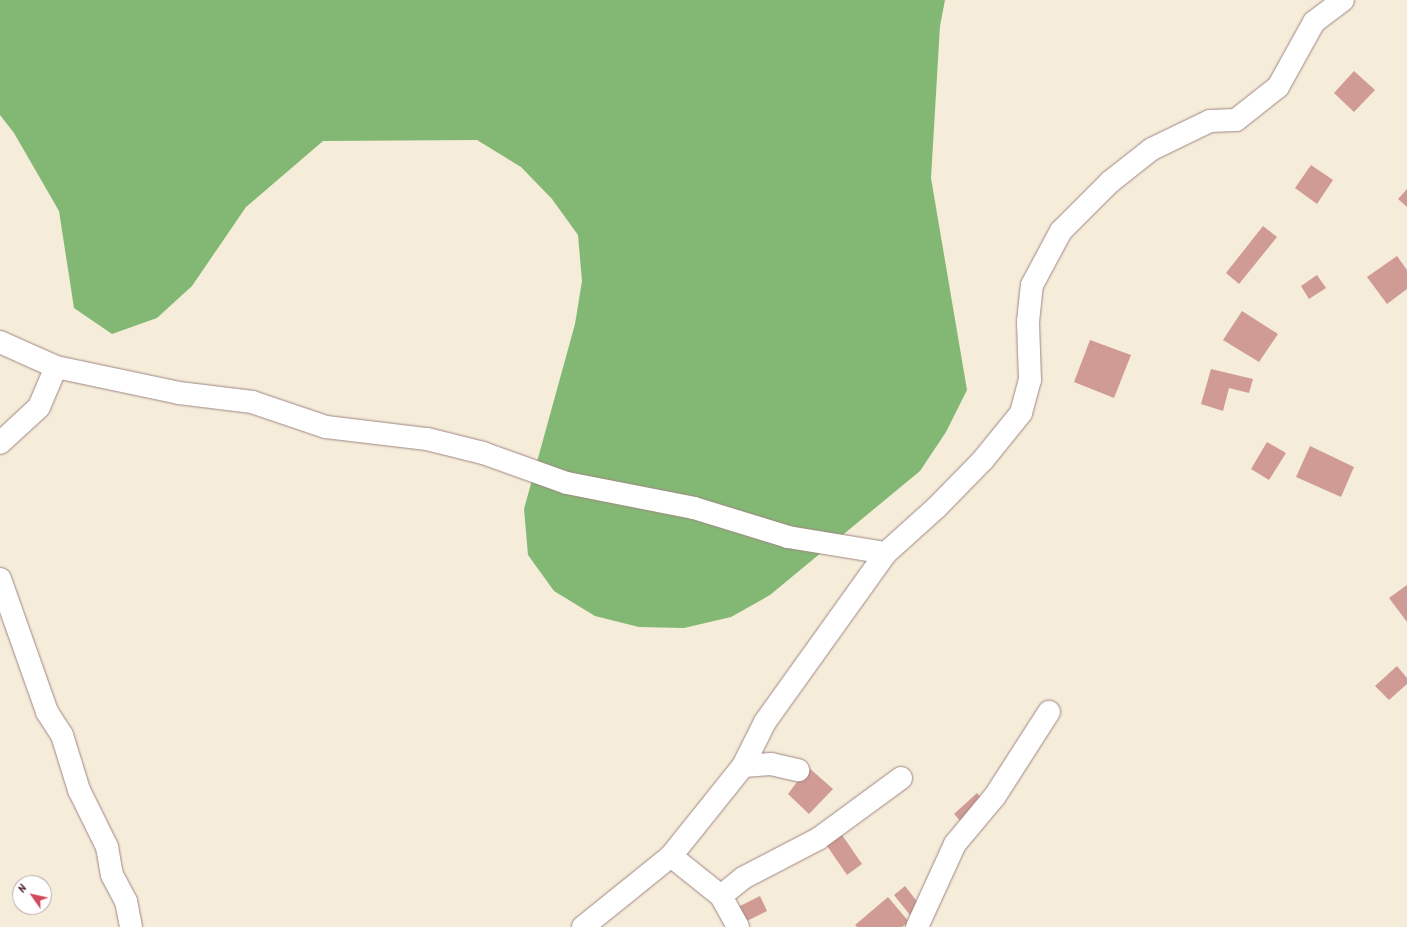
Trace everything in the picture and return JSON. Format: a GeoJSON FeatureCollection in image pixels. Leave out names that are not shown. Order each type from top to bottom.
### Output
{"type":"FeatureCollection","features":[{"type":"Feature","properties":{"kind":"street"},"geometry":{"type":"LineString","coordinates":[[583,927],[671,856],[743,766],[765,722],[886,553],[936,508],[983,460],[1021,413],[1030,380],[1028,322],[1032,285],[1061,231],[1110,182],[1152,149],[1210,120],[1236,120],[1278,87],[1314,22],[1343,0]]}},
{"type":"Feature","properties":{"kind":"street"},"geometry":{"type":"LineString","coordinates":[[0,342],[56,367],[179,393],[252,402],[326,427],[426,438],[483,453],[567,483],[694,508],[788,537],[886,553]]}},
{"type":"Feature","properties":{"kind":"street"},"geometry":{"type":"LineString","coordinates":[[0,443],[39,407],[56,367]]}},
{"type":"Feature","properties":{"kind":"street"},"geometry":{"type":"LineString","coordinates":[[0,579],[47,712],[62,735],[79,790],[107,847],[112,875],[126,901],[131,927]]}},
{"type":"Feature","properties":{"kind":"street"},"geometry":{"type":"LineString","coordinates":[[917,927],[955,844],[995,796],[1049,712]]}},
{"type":"Feature","properties":{"kind":"street"},"geometry":{"type":"LineString","coordinates":[[743,766],[771,764],[798,770]]}},
{"type":"Feature","properties":{"kind":"street"},"geometry":{"type":"LineString","coordinates":[[721,896],[743,878],[818,839],[901,778]]}},
{"type":"Feature","properties":{"kind":"street"},"geometry":{"type":"LineString","coordinates":[[671,856],[721,896],[738,927]]}},
{"type":"Feature","properties":{"kind":"green space"},"geometry":{"type":"Polygon","coordinates":[[[0,0],[945,0],[940,26],[931,178],[967,390],[946,432],[920,471],[770,595],[731,617],[684,628],[639,627],[595,616],[554,591],[528,555],[524,509],[575,324],[582,281],[578,235],[552,199],[521,167],[477,140],[323,141],[246,207],[192,286],[157,318],[112,334],[74,308],[59,211],[14,133],[0,115],[0,0]]]}},
{"type":"Feature","properties":{"kind":"building"},"geometry":{"type":"Polygon","coordinates":[[[1354,71],[1375,90],[1354,112],[1334,93],[1354,71]]]}},
{"type":"Feature","properties":{"kind":"building"},"geometry":{"type":"Polygon","coordinates":[[[1311,165],[1333,180],[1317,204],[1295,188],[1311,165]]]}},
{"type":"Feature","properties":{"kind":"building"},"geometry":{"type":"Polygon","coordinates":[[[1407,189],[1407,207],[1398,199],[1407,189]]]}},
{"type":"Feature","properties":{"kind":"building"},"geometry":{"type":"Polygon","coordinates":[[[1263,226],[1277,237],[1239,284],[1226,273],[1263,226]]]}},
{"type":"Feature","properties":{"kind":"building"},"geometry":{"type":"Polygon","coordinates":[[[1397,256],[1407,270],[1407,289],[1387,304],[1367,277],[1397,256]]]}},
{"type":"Feature","properties":{"kind":"building"},"geometry":{"type":"Polygon","coordinates":[[[1317,275],[1326,288],[1309,299],[1301,286],[1317,275]]]}},
{"type":"Feature","properties":{"kind":"building"},"geometry":{"type":"Polygon","coordinates":[[[1242,311],[1278,334],[1259,362],[1223,340],[1242,311]]]}},
{"type":"Feature","properties":{"kind":"building"},"geometry":{"type":"Polygon","coordinates":[[[1090,340],[1131,355],[1114,398],[1074,382],[1090,340]]]}},
{"type":"Feature","properties":{"kind":"building"},"geometry":{"type":"Polygon","coordinates":[[[1211,369],[1253,379],[1249,393],[1229,388],[1223,411],[1201,404],[1211,369]]]}},
{"type":"Feature","properties":{"kind":"building"},"geometry":{"type":"Polygon","coordinates":[[[1267,442],[1286,453],[1269,480],[1251,469],[1267,442]]]}},
{"type":"Feature","properties":{"kind":"building"},"geometry":{"type":"Polygon","coordinates":[[[1310,446],[1354,467],[1341,497],[1296,477],[1310,446]]]}},
{"type":"Feature","properties":{"kind":"building"},"geometry":{"type":"Polygon","coordinates":[[[1407,585],[1407,622],[1389,598],[1407,585]]]}},
{"type":"Feature","properties":{"kind":"building"},"geometry":{"type":"Polygon","coordinates":[[[1397,666],[1407,678],[1407,684],[1389,700],[1375,686],[1397,666]]]}},
{"type":"Feature","properties":{"kind":"building"},"geometry":{"type":"Polygon","coordinates":[[[808,767],[833,789],[809,814],[788,794],[808,767]]]}},
{"type":"Feature","properties":{"kind":"building"},"geometry":{"type":"Polygon","coordinates":[[[977,793],[987,804],[964,825],[954,814],[977,793]]]}},
{"type":"Feature","properties":{"kind":"building"},"geometry":{"type":"Polygon","coordinates":[[[840,832],[862,864],[847,875],[825,843],[840,832]]]}},
{"type":"Feature","properties":{"kind":"building"},"geometry":{"type":"Polygon","coordinates":[[[905,886],[922,908],[914,920],[894,895],[905,886]]]}},
{"type":"Feature","properties":{"kind":"building"},"geometry":{"type":"Polygon","coordinates":[[[760,896],[767,911],[741,924],[734,909],[760,896]]]}},
{"type":"Feature","properties":{"kind":"building"},"geometry":{"type":"Polygon","coordinates":[[[888,897],[909,922],[902,927],[857,927],[855,925],[888,897]]]}}]}
